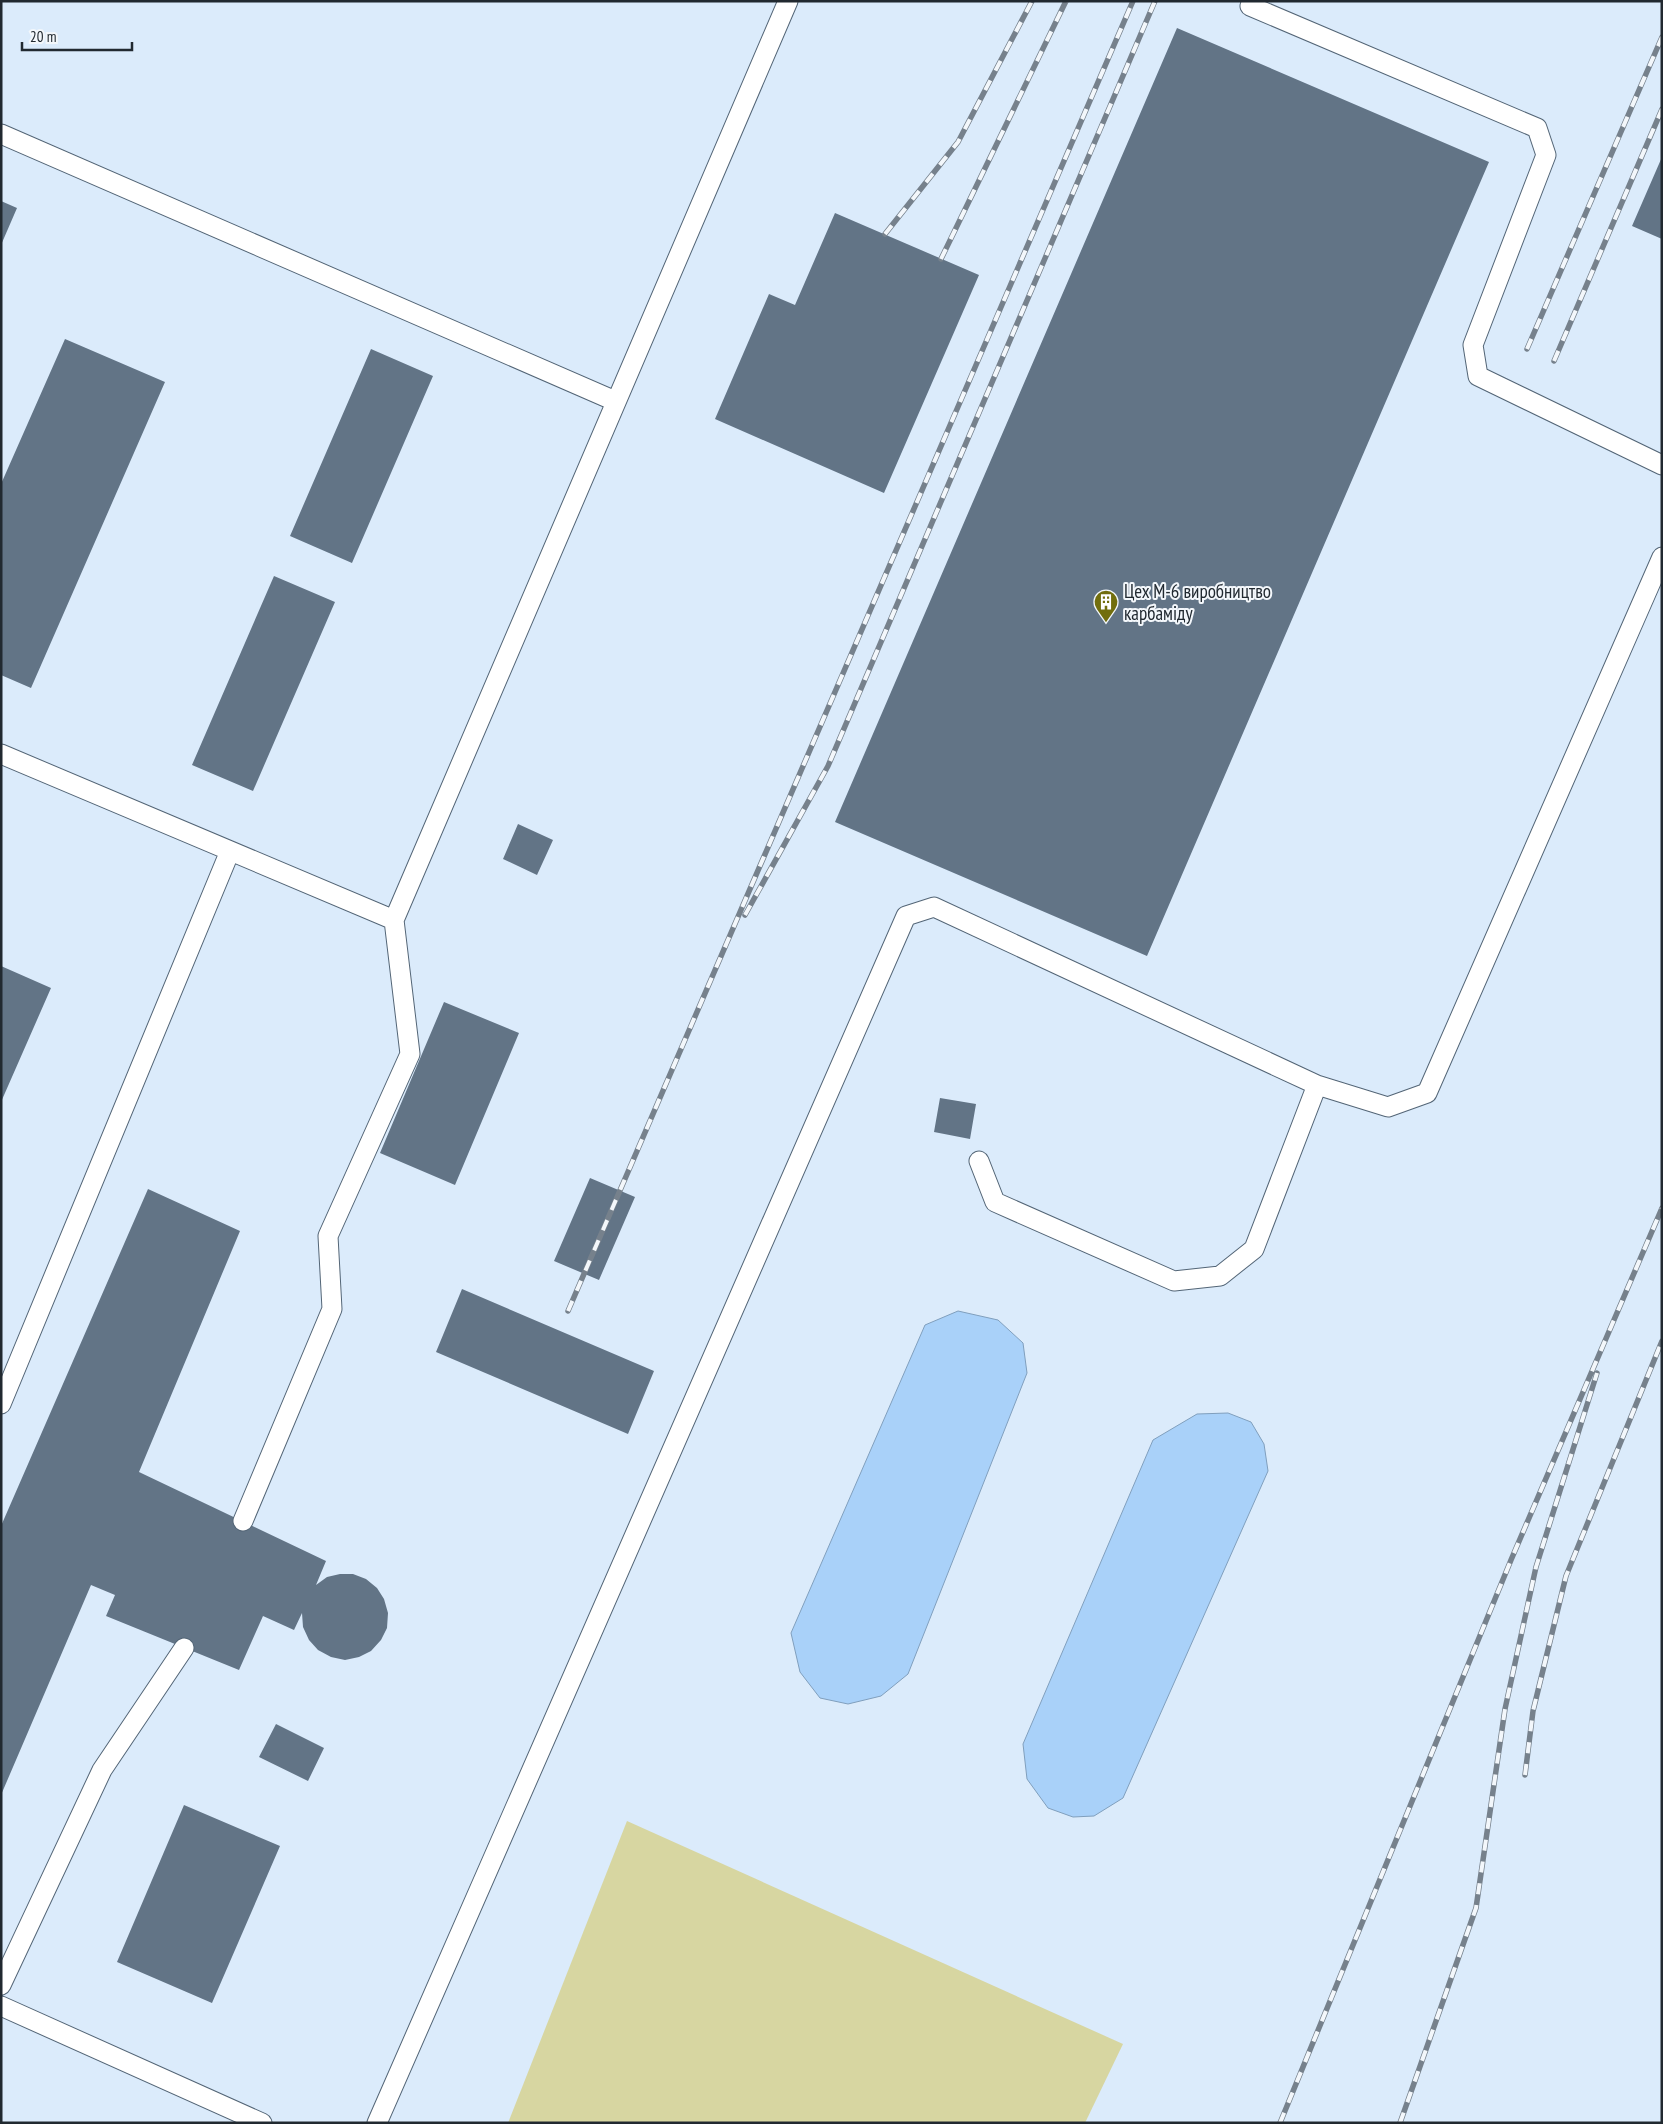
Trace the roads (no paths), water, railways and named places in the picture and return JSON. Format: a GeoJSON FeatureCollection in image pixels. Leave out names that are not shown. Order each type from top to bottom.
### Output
{"type":"FeatureCollection","features":[{"type":"Feature","properties":{"kind":"lane"},"geometry":{"type":"LineString","coordinates":[[243,1521],[332,1309],[328,1236],[410,1054],[394,920],[788,1]]}},
{"type":"Feature","properties":{"kind":"lane"},"geometry":{"type":"LineString","coordinates":[[1250,6],[1537,128],[1546,155],[1473,345],[1478,376],[1662,465]]}},
{"type":"Feature","properties":{"kind":"lane"},"geometry":{"type":"LineString","coordinates":[[1,134],[615,401]]}},
{"type":"Feature","properties":{"kind":"lane"},"geometry":{"type":"LineString","coordinates":[[377,2123],[906,916],[934,907],[1317,1085],[1388,1107],[1427,1093],[1662,557]]}},
{"type":"Feature","properties":{"kind":"lane"},"geometry":{"type":"LineString","coordinates":[[1,754],[394,920]]}},
{"type":"Feature","properties":{"kind":"lane"},"geometry":{"type":"LineString","coordinates":[[1,1404],[230,851]]}},
{"type":"Feature","properties":{"kind":"lane"},"geometry":{"type":"LineString","coordinates":[[979,1161],[995,1202],[1174,1281],[1220,1276],[1254,1249],[1317,1085]]}},
{"type":"Feature","properties":{"kind":"lane"},"geometry":{"type":"LineString","coordinates":[[1,1985],[102,1770],[184,1648]]}},
{"type":"Feature","properties":{"kind":"lane"},"geometry":{"type":"LineString","coordinates":[[1,2006],[262,2123]]}},
{"type":"Feature","properties":{"kind":"water"},"geometry":{"type":"Polygon","coordinates":[[[958,1311],[998,1320],[1023,1343],[1027,1373],[908,1674],[881,1696],[848,1704],[820,1698],[800,1672],[791,1633],[925,1325],[958,1311]]]}},
{"type":"Feature","properties":{"kind":"water"},"geometry":{"type":"Polygon","coordinates":[[[1228,1413],[1251,1422],[1264,1444],[1268,1471],[1123,1798],[1094,1816],[1073,1817],[1048,1808],[1027,1779],[1023,1744],[1153,1440],[1197,1414],[1228,1413]]]}},
{"type":"Feature","properties":{"kind":"railway"},"geometry":{"type":"LineString","coordinates":[[885,234],[958,142],[1032,1]]}},
{"type":"Feature","properties":{"kind":"railway"},"geometry":{"type":"LineString","coordinates":[[941,259],[1066,1]]}},
{"type":"Feature","properties":{"kind":"railway"},"geometry":{"type":"LineString","coordinates":[[568,1311],[1133,1]]}},
{"type":"Feature","properties":{"kind":"railway"},"geometry":{"type":"LineString","coordinates":[[745,915],[828,766],[1155,1]]}},
{"type":"Feature","properties":{"kind":"railway"},"geometry":{"type":"LineString","coordinates":[[1527,349],[1662,37]]}},
{"type":"Feature","properties":{"kind":"railway"},"geometry":{"type":"LineString","coordinates":[[1554,361],[1662,109]]}},
{"type":"Feature","properties":{"kind":"railway"},"geometry":{"type":"LineString","coordinates":[[1280,2123],[1511,1560],[1662,1208]]}},
{"type":"Feature","properties":{"kind":"railway"},"geometry":{"type":"LineString","coordinates":[[1525,1775],[1533,1711],[1566,1576],[1662,1341]]}},
{"type":"Feature","properties":{"kind":"railway"},"geometry":{"type":"LineString","coordinates":[[1400,2123],[1476,1908],[1505,1709],[1536,1567],[1597,1373]]}},
{"type":"Feature","properties":{"kind":"place","name":"Цех М-6 виробництво карбаміду"},"geometry":{"type":"Point","coordinates":[1106,623]}}]}
